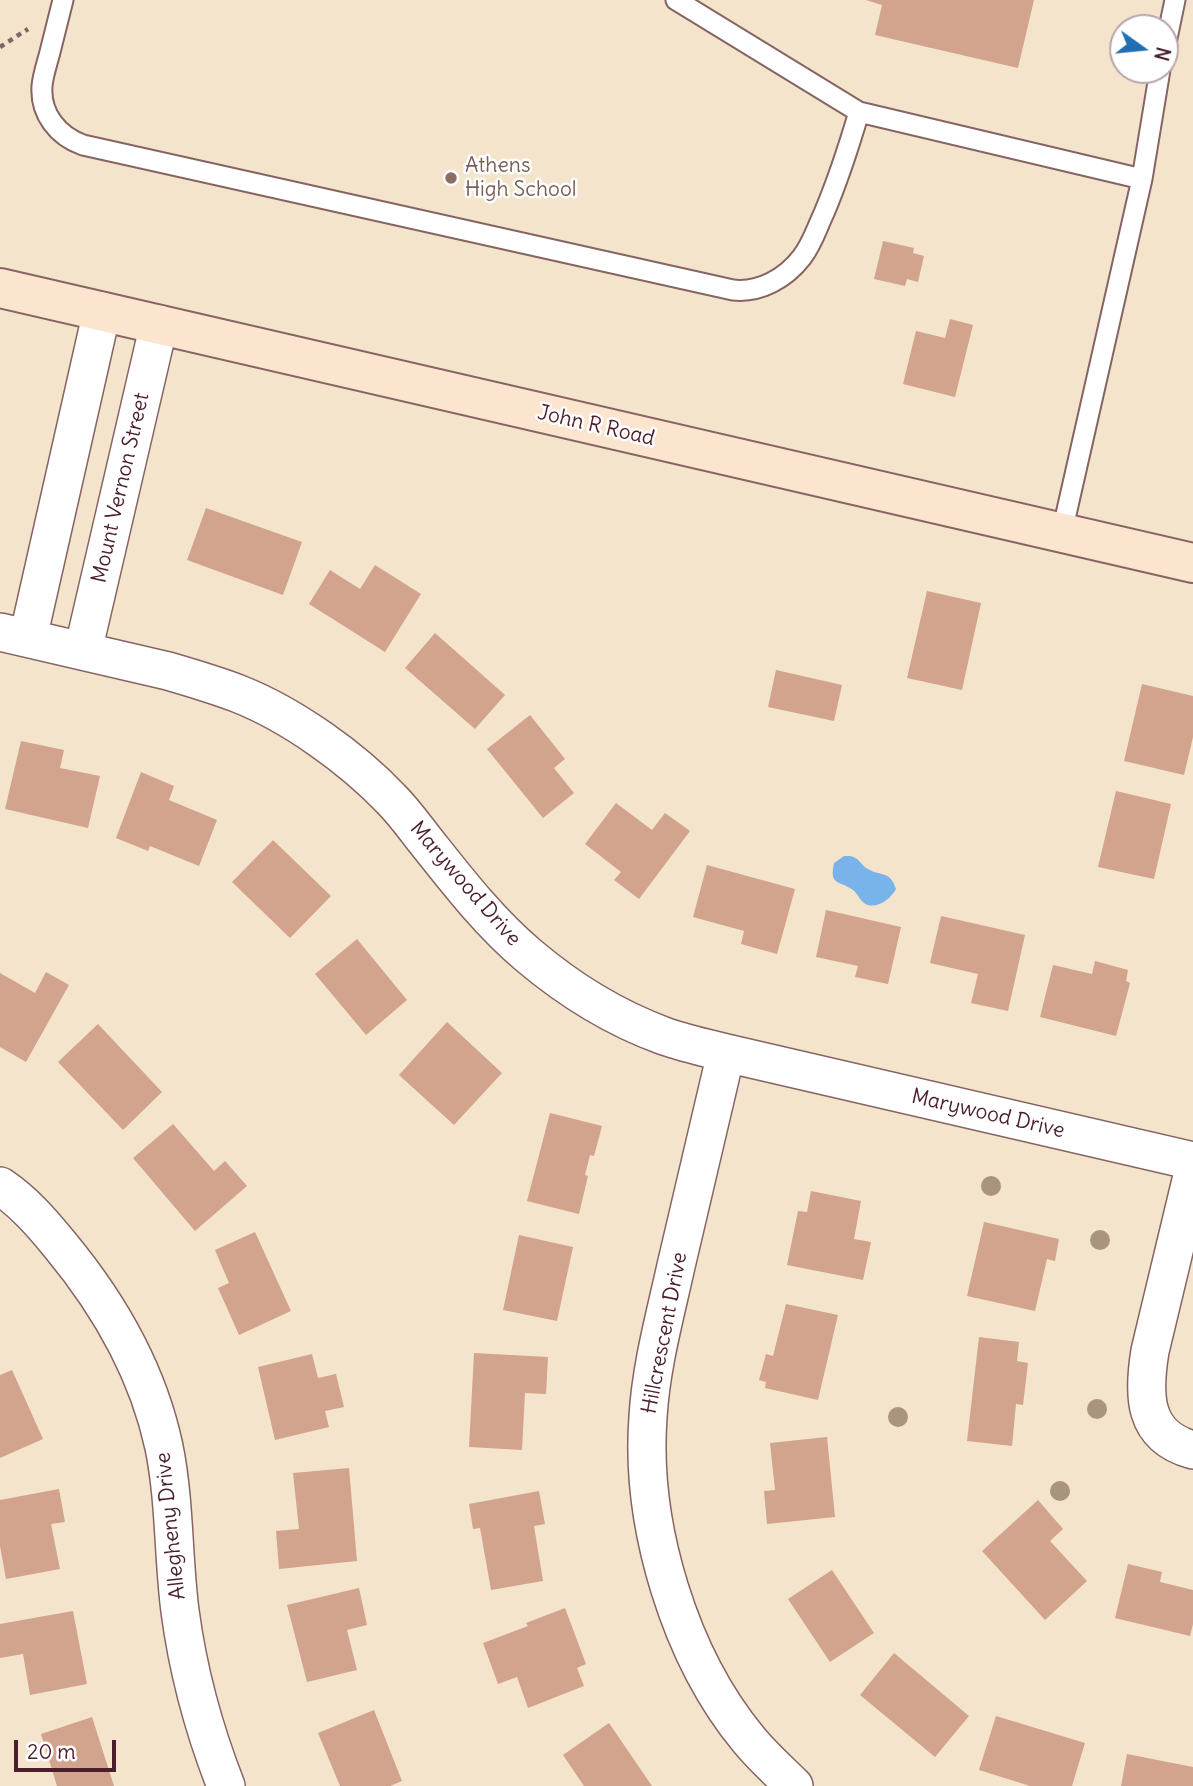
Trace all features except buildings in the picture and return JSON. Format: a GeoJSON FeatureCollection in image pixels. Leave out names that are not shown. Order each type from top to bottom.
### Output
{"type":"FeatureCollection","features":[{"type":"Feature","properties":{"kind":"main road","name":"John R Road"},"geometry":{"type":"LineString","coordinates":[[0,288],[1193,562]]}},
{"type":"Feature","properties":{"kind":"street"},"geometry":{"type":"LineString","coordinates":[[14,635],[102,311]]}},
{"type":"Feature","properties":{"kind":"street","name":"Mount Vernon Street"},"geometry":{"type":"LineString","coordinates":[[83,651],[159,324]]}},
{"type":"Feature","properties":{"kind":"street","name":"Marywood Drive"},"geometry":{"type":"LineString","coordinates":[[14,635],[168,671],[240,695],[301,727],[346,760],[392,800],[493,922],[526,954],[558,979],[628,1021],[666,1037],[726,1054],[1193,1161]]}},
{"type":"Feature","properties":{"kind":"street","name":"Hillcrescent Drive"},"geometry":{"type":"LineString","coordinates":[[726,1054],[659,1342],[646,1446],[654,1518],[670,1591],[689,1641],[708,1679],[750,1740],[794,1786]]}},
{"type":"Feature","properties":{"kind":"street"},"geometry":{"type":"LineString","coordinates":[[1193,1171],[1146,1376],[1146,1400],[1152,1418],[1168,1438],[1193,1450]]}},
{"type":"Feature","properties":{"kind":"street","name":"Allegheny Drive"},"geometry":{"type":"LineString","coordinates":[[0,1185],[34,1213],[73,1260],[104,1303],[143,1381],[164,1446],[171,1487],[174,1558],[188,1658],[207,1735],[226,1786]]}},
{"type":"Feature","properties":{"kind":"lane"},"geometry":{"type":"LineString","coordinates":[[63,0],[42,92],[47,114],[58,131],[69,140],[733,290],[750,291],[765,286],[787,272],[802,257],[836,185],[859,112]]}},
{"type":"Feature","properties":{"kind":"lane"},"geometry":{"type":"LineString","coordinates":[[676,0],[859,112],[1142,179]]}},
{"type":"Feature","properties":{"kind":"lane"},"geometry":{"type":"LineString","coordinates":[[1062,532],[1142,179],[1158,84]]}},
{"type":"Feature","properties":{"kind":"path"},"geometry":{"type":"LineString","coordinates":[[0,47],[32,27]]}},
{"type":"Feature","properties":{"kind":"water"},"geometry":{"type":"Polygon","coordinates":[[[844,856],[856,858],[868,869],[888,876],[894,883],[894,893],[878,905],[864,903],[853,890],[834,879],[834,863],[844,856]]]}},
{"type":"Feature","properties":{"kind":"place","name":"Athens High School"},"geometry":{"type":"Point","coordinates":[451,178]}}]}
